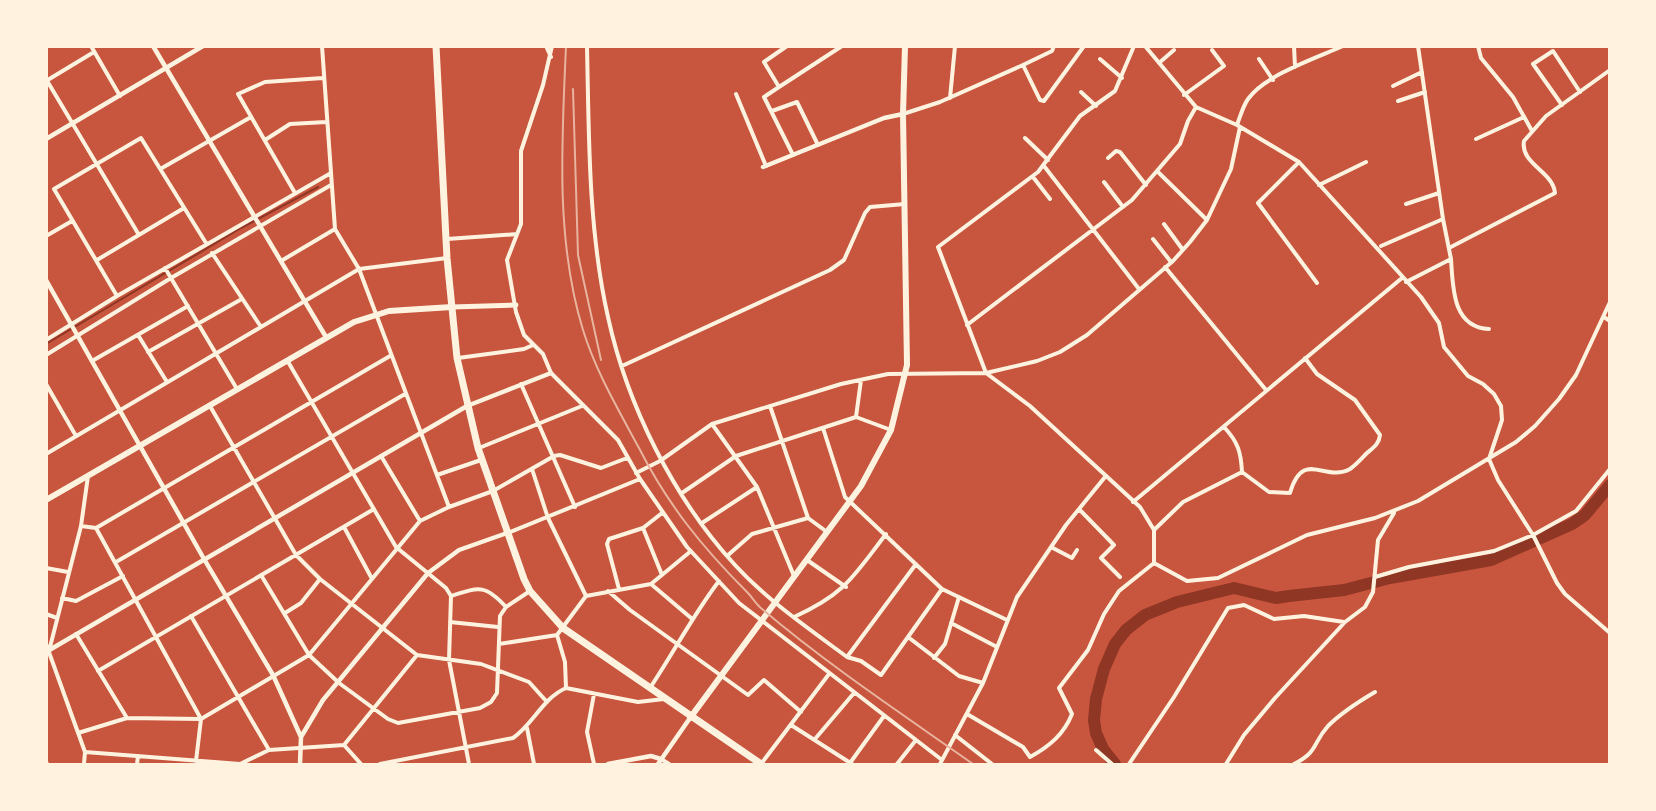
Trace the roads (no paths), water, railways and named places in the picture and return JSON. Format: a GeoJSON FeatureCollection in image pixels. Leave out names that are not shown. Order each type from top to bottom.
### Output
{"type":"FeatureCollection","features":[{"type":"Feature","properties":{"kind":"highway"},"geometry":{"type":"LineString","coordinates":[[436,46],[447,258],[457,358],[478,448],[507,534],[530,591],[563,628],[690,718],[761,764]]}},
{"type":"Feature","properties":{"kind":"main road"},"geometry":{"type":"LineString","coordinates":[[690,718],[851,501],[891,430],[906,373],[903,114],[905,46]]}},
{"type":"Feature","properties":{"kind":"main road"},"geometry":{"type":"LineString","coordinates":[[46,500],[326,337],[374,314],[411,308],[516,304]]}},
{"type":"Feature","properties":{"kind":"street"},"geometry":{"type":"LineString","coordinates":[[91,46],[120,96]]}},
{"type":"Feature","properties":{"kind":"street"},"geometry":{"type":"LineString","coordinates":[[153,46],[326,337]]}},
{"type":"Feature","properties":{"kind":"street"},"geometry":{"type":"LineString","coordinates":[[46,139],[203,46]]}},
{"type":"Feature","properties":{"kind":"street"},"geometry":{"type":"LineString","coordinates":[[322,46],[335,229],[359,269],[374,314],[449,507]]}},
{"type":"Feature","properties":{"kind":"street"},"geometry":{"type":"LineString","coordinates":[[546,46],[551,57]]}},
{"type":"Feature","properties":{"kind":"street"},"geometry":{"type":"LineString","coordinates":[[552,46],[551,57],[521,151],[521,214],[518,234],[507,260],[524,335],[543,354],[551,373],[618,440],[662,513],[691,551],[719,581],[763,621],[829,674],[942,760],[983,683],[1017,597],[1051,547],[1105,477]]}},
{"type":"Feature","properties":{"kind":"street"},"geometry":{"type":"LineString","coordinates":[[587,46],[595,234],[608,318],[622,366],[660,460],[727,556],[774,605],[794,617],[847,657],[861,661],[881,675],[942,589]]}},
{"type":"Feature","properties":{"kind":"street"},"geometry":{"type":"LineString","coordinates":[[779,87],[764,62],[787,46]]}},
{"type":"Feature","properties":{"kind":"street"},"geometry":{"type":"LineString","coordinates":[[793,155],[764,98],[842,46]]}},
{"type":"Feature","properties":{"kind":"street"},"geometry":{"type":"LineString","coordinates":[[950,98],[956,46]]}},
{"type":"Feature","properties":{"kind":"street"},"geometry":{"type":"LineString","coordinates":[[736,94],[764,166],[884,118],[950,98],[1052,51],[1054,46]]}},
{"type":"Feature","properties":{"kind":"street"},"geometry":{"type":"LineString","coordinates":[[1023,64],[1040,100],[1044,101],[1084,46]]}},
{"type":"Feature","properties":{"kind":"street"},"geometry":{"type":"LineString","coordinates":[[1134,46],[1115,91],[1080,116],[1044,166],[1033,177],[938,247],[986,373],[1030,406],[1140,507],[1155,530],[1154,564]]}},
{"type":"Feature","properties":{"kind":"street"},"geometry":{"type":"LineString","coordinates":[[1145,46],[1196,107],[1239,126],[1299,162],[1421,297],[1439,323],[1444,347],[1468,376],[1482,384],[1502,406],[1503,420],[1489,459],[1498,480],[1533,535],[1565,594],[1610,632]]}},
{"type":"Feature","properties":{"kind":"street"},"geometry":{"type":"LineString","coordinates":[[1294,46],[1295,67]]}},
{"type":"Feature","properties":{"kind":"street"},"geometry":{"type":"LineString","coordinates":[[636,473],[660,460],[712,424],[861,380],[906,373],[986,373],[1037,361],[1060,352],[1088,335],[1171,262],[1207,220],[1231,170],[1239,126],[1247,100],[1255,91],[1295,67],[1343,46]]}},
{"type":"Feature","properties":{"kind":"street"},"geometry":{"type":"LineString","coordinates":[[1418,46],[1443,219],[1451,258],[1454,298],[1461,315],[1478,328],[1489,329]]}},
{"type":"Feature","properties":{"kind":"street"},"geometry":{"type":"LineString","coordinates":[[1478,46],[1481,58],[1513,97],[1532,131]]}},
{"type":"Feature","properties":{"kind":"street"},"geometry":{"type":"LineString","coordinates":[[1159,63],[1174,50]]}},
{"type":"Feature","properties":{"kind":"street"},"geometry":{"type":"LineString","coordinates":[[1184,95],[1224,66],[1212,50]]}},
{"type":"Feature","properties":{"kind":"street"},"geometry":{"type":"LineString","coordinates":[[1562,105],[1533,64],[1553,51],[1580,92]]}},
{"type":"Feature","properties":{"kind":"street"},"geometry":{"type":"LineString","coordinates":[[94,52],[47,80],[139,235]]}},
{"type":"Feature","properties":{"kind":"street"},"geometry":{"type":"LineString","coordinates":[[1100,59],[1122,78]]}},
{"type":"Feature","properties":{"kind":"street"},"geometry":{"type":"LineString","coordinates":[[1259,59],[1273,80]]}},
{"type":"Feature","properties":{"kind":"street"},"geometry":{"type":"LineString","coordinates":[[1449,248],[1555,193],[1554,184],[1525,155],[1524,141],[1562,105],[1610,70]]}},
{"type":"Feature","properties":{"kind":"street"},"geometry":{"type":"LineString","coordinates":[[1393,86],[1422,72]]}},
{"type":"Feature","properties":{"kind":"street"},"geometry":{"type":"LineString","coordinates":[[296,193],[238,94],[265,82],[323,78]]}},
{"type":"Feature","properties":{"kind":"street"},"geometry":{"type":"LineString","coordinates":[[1081,92],[1096,106]]}},
{"type":"Feature","properties":{"kind":"street"},"geometry":{"type":"LineString","coordinates":[[1398,101],[1425,92]]}},
{"type":"Feature","properties":{"kind":"street"},"geometry":{"type":"LineString","coordinates":[[772,111],[797,102],[818,145]]}},
{"type":"Feature","properties":{"kind":"street"},"geometry":{"type":"LineString","coordinates":[[967,325],[1123,207],[1158,172],[1180,144],[1196,107]]}},
{"type":"Feature","properties":{"kind":"street"},"geometry":{"type":"LineString","coordinates":[[162,168],[251,117]]}},
{"type":"Feature","properties":{"kind":"street"},"geometry":{"type":"LineString","coordinates":[[1476,139],[1524,117]]}},
{"type":"Feature","properties":{"kind":"street"},"geometry":{"type":"LineString","coordinates":[[265,140],[290,124],[326,122]]}},
{"type":"Feature","properties":{"kind":"street"},"geometry":{"type":"LineString","coordinates":[[117,296],[54,189],[141,138],[162,168],[206,243]]}},
{"type":"Feature","properties":{"kind":"street"},"geometry":{"type":"LineString","coordinates":[[1025,138],[1048,160]]}},
{"type":"Feature","properties":{"kind":"street"},"geometry":{"type":"LineString","coordinates":[[1108,158],[1116,151],[1120,152],[1146,185]]}},
{"type":"Feature","properties":{"kind":"street"},"geometry":{"type":"LineString","coordinates":[[1299,162],[1258,203],[1317,283]]}},
{"type":"Feature","properties":{"kind":"street"},"geometry":{"type":"LineString","coordinates":[[1319,184],[1366,162]]}},
{"type":"Feature","properties":{"kind":"street"},"geometry":{"type":"LineString","coordinates":[[1044,166],[1139,289]]}},
{"type":"Feature","properties":{"kind":"street"},"geometry":{"type":"LineString","coordinates":[[46,340],[165,267],[331,172]]}},
{"type":"Feature","properties":{"kind":"street"},"geometry":{"type":"LineString","coordinates":[[1158,172],[1207,220]]}},
{"type":"Feature","properties":{"kind":"street"},"geometry":{"type":"LineString","coordinates":[[1033,177],[1050,199]]}},
{"type":"Feature","properties":{"kind":"street"},"geometry":{"type":"LineString","coordinates":[[1104,182],[1123,207]]}},
{"type":"Feature","properties":{"kind":"street"},"geometry":{"type":"LineString","coordinates":[[46,355],[171,278],[331,185]]}},
{"type":"Feature","properties":{"kind":"street"},"geometry":{"type":"LineString","coordinates":[[1406,204],[1439,193]]}},
{"type":"Feature","properties":{"kind":"street"},"geometry":{"type":"LineString","coordinates":[[622,366],[830,270],[844,260],[865,213],[870,207],[905,204]]}},
{"type":"Feature","properties":{"kind":"street"},"geometry":{"type":"LineString","coordinates":[[97,260],[184,208]]}},
{"type":"Feature","properties":{"kind":"street"},"geometry":{"type":"LineString","coordinates":[[1381,246],[1443,219]]}},
{"type":"Feature","properties":{"kind":"street"},"geometry":{"type":"LineString","coordinates":[[46,236],[72,220]]}},
{"type":"Feature","properties":{"kind":"street"},"geometry":{"type":"LineString","coordinates":[[1164,224],[1183,249]]}},
{"type":"Feature","properties":{"kind":"street"},"geometry":{"type":"LineString","coordinates":[[281,261],[335,229]]}},
{"type":"Feature","properties":{"kind":"street"},"geometry":{"type":"LineString","coordinates":[[447,239],[518,234]]}},
{"type":"Feature","properties":{"kind":"street"},"geometry":{"type":"LineString","coordinates":[[1153,238],[1171,262]]}},
{"type":"Feature","properties":{"kind":"street"},"geometry":{"type":"LineString","coordinates":[[213,253],[240,300],[246,302],[261,327]]}},
{"type":"Feature","properties":{"kind":"street"},"geometry":{"type":"LineString","coordinates":[[46,454],[359,269],[447,258]]}},
{"type":"Feature","properties":{"kind":"street"},"geometry":{"type":"LineString","coordinates":[[1406,282],[1451,258]]}},
{"type":"Feature","properties":{"kind":"street"},"geometry":{"type":"LineString","coordinates":[[165,267],[237,389]]}},
{"type":"Feature","properties":{"kind":"street"},"geometry":{"type":"LineString","coordinates":[[1165,267],[1266,390]]}},
{"type":"Feature","properties":{"kind":"street"},"geometry":{"type":"LineString","coordinates":[[1133,502],[1402,278]]}},
{"type":"Feature","properties":{"kind":"street"},"geometry":{"type":"LineString","coordinates":[[46,280],[163,488],[273,675],[301,737]]}},
{"type":"Feature","properties":{"kind":"street"},"geometry":{"type":"LineString","coordinates":[[148,352],[240,300]]}},
{"type":"Feature","properties":{"kind":"street"},"geometry":{"type":"LineString","coordinates":[[1154,564],[1187,581],[1218,578],[1307,535],[1394,512],[1489,459],[1516,442],[1559,399],[1589,350],[1610,302]]}},
{"type":"Feature","properties":{"kind":"street"},"geometry":{"type":"LineString","coordinates":[[92,361],[188,306]]}},
{"type":"Feature","properties":{"kind":"street"},"geometry":{"type":"LineString","coordinates":[[1604,317],[1610,321]]}},
{"type":"Feature","properties":{"kind":"street"},"geometry":{"type":"LineString","coordinates":[[138,335],[167,382]]}},
{"type":"Feature","properties":{"kind":"street"},"geometry":{"type":"LineString","coordinates":[[457,358],[534,345]]}},
{"type":"Feature","properties":{"kind":"street"},"geometry":{"type":"LineString","coordinates":[[81,526],[96,528],[390,356]]}},
{"type":"Feature","properties":{"kind":"street"},"geometry":{"type":"LineString","coordinates":[[1224,427],[1236,440],[1240,450],[1242,472],[1269,492],[1290,493],[1294,477],[1304,470],[1350,469],[1379,442],[1380,435],[1355,400],[1317,374],[1305,358]]}},
{"type":"Feature","properties":{"kind":"street"},"geometry":{"type":"LineString","coordinates":[[287,360],[396,547],[446,588],[451,597],[449,660],[469,765]]}},
{"type":"Feature","properties":{"kind":"street"},"geometry":{"type":"LineString","coordinates":[[47,652],[467,406],[551,373]]}},
{"type":"Feature","properties":{"kind":"street"},"geometry":{"type":"LineString","coordinates":[[856,417],[861,380]]}},
{"type":"Feature","properties":{"kind":"street"},"geometry":{"type":"LineString","coordinates":[[46,384],[76,436]]}},
{"type":"Feature","properties":{"kind":"street"},"geometry":{"type":"LineString","coordinates":[[521,384],[575,507]]}},
{"type":"Feature","properties":{"kind":"street"},"geometry":{"type":"LineString","coordinates":[[116,562],[405,394]]}},
{"type":"Feature","properties":{"kind":"street"},"geometry":{"type":"LineString","coordinates":[[210,405],[296,555],[320,579],[417,655],[481,664],[498,670],[529,682],[547,702]]}},
{"type":"Feature","properties":{"kind":"street"},"geometry":{"type":"LineString","coordinates":[[478,448],[582,406]]}},
{"type":"Feature","properties":{"kind":"street"},"geometry":{"type":"LineString","coordinates":[[770,406],[808,518],[827,532]]}},
{"type":"Feature","properties":{"kind":"street"},"geometry":{"type":"LineString","coordinates":[[682,493],[736,456],[856,417],[891,430]]}},
{"type":"Feature","properties":{"kind":"street"},"geometry":{"type":"LineString","coordinates":[[712,424],[757,487],[794,576]]}},
{"type":"Feature","properties":{"kind":"street"},"geometry":{"type":"LineString","coordinates":[[823,428],[845,497],[942,589],[1007,620]]}},
{"type":"Feature","properties":{"kind":"street"},"geometry":{"type":"LineString","coordinates":[[78,733],[127,718],[201,719],[309,655],[371,577],[420,521],[449,507],[493,492],[560,454],[601,468],[612,466],[627,458]]}},
{"type":"Feature","properties":{"kind":"street"},"geometry":{"type":"LineString","coordinates":[[381,456],[420,521]]}},
{"type":"Feature","properties":{"kind":"street"},"geometry":{"type":"LineString","coordinates":[[437,475],[482,459]]}},
{"type":"Feature","properties":{"kind":"street"},"geometry":{"type":"LineString","coordinates":[[532,469],[548,518],[586,596]]}},
{"type":"Feature","properties":{"kind":"street"},"geometry":{"type":"LineString","coordinates":[[1375,578],[1409,567],[1494,550],[1533,535],[1576,511],[1610,469]]}},
{"type":"Feature","properties":{"kind":"street"},"geometry":{"type":"LineString","coordinates":[[1155,530],[1183,502],[1242,472]]}},
{"type":"Feature","properties":{"kind":"street"},"geometry":{"type":"LineString","coordinates":[[47,652],[81,526],[88,476]]}},
{"type":"Feature","properties":{"kind":"street"},"geometry":{"type":"LineString","coordinates":[[300,765],[301,737],[323,700],[428,573],[459,550],[548,518],[640,479]]}},
{"type":"Feature","properties":{"kind":"street"},"geometry":{"type":"LineString","coordinates":[[702,523],[757,487]]}},
{"type":"Feature","properties":{"kind":"street"},"geometry":{"type":"LineString","coordinates":[[98,671],[374,509]]}},
{"type":"Feature","properties":{"kind":"street"},"geometry":{"type":"LineString","coordinates":[[1079,509],[1114,545],[1101,558],[1120,577]]}},
{"type":"Feature","properties":{"kind":"street"},"geometry":{"type":"LineString","coordinates":[[1226,765],[1244,735],[1345,622],[1365,607],[1373,592],[1378,540],[1394,512]]}},
{"type":"Feature","properties":{"kind":"street"},"geometry":{"type":"LineString","coordinates":[[619,589],[607,544],[609,539],[643,528],[662,513]]}},
{"type":"Feature","properties":{"kind":"street"},"geometry":{"type":"LineString","coordinates":[[727,556],[752,534],[773,526],[808,518]]}},
{"type":"Feature","properties":{"kind":"street"},"geometry":{"type":"LineString","coordinates":[[344,527],[371,577]]}},
{"type":"Feature","properties":{"kind":"street"},"geometry":{"type":"LineString","coordinates":[[96,528],[201,719],[196,761]]}},
{"type":"Feature","properties":{"kind":"street"},"geometry":{"type":"LineString","coordinates":[[643,528],[662,575]]}},
{"type":"Feature","properties":{"kind":"street"},"geometry":{"type":"LineString","coordinates":[[794,617],[825,603],[846,587],[886,534]]}},
{"type":"Feature","properties":{"kind":"street"},"geometry":{"type":"LineString","coordinates":[[1051,547],[1068,558],[1072,558],[1077,550]]}},
{"type":"Feature","properties":{"kind":"street"},"geometry":{"type":"LineString","coordinates":[[500,644],[557,635],[586,596],[651,584],[691,551]]}},
{"type":"Feature","properties":{"kind":"street"},"geometry":{"type":"LineString","coordinates":[[806,560],[846,587]]}},
{"type":"Feature","properties":{"kind":"street"},"geometry":{"type":"LineString","coordinates":[[847,657],[916,564]]}},
{"type":"Feature","properties":{"kind":"street"},"geometry":{"type":"LineString","coordinates":[[967,714],[1023,747],[1030,757],[1058,738],[1072,714],[1059,688],[1088,650],[1104,614],[1119,591],[1154,564]]}},
{"type":"Feature","properties":{"kind":"street"},"geometry":{"type":"LineString","coordinates":[[46,568],[68,572]]}},
{"type":"Feature","properties":{"kind":"street"},"geometry":{"type":"LineString","coordinates":[[261,574],[309,655],[339,683],[398,723],[480,708],[491,702],[497,693],[500,644],[498,627],[506,607],[530,591]]}},
{"type":"Feature","properties":{"kind":"street"},"geometry":{"type":"LineString","coordinates":[[62,598],[76,601],[123,576]]}},
{"type":"Feature","properties":{"kind":"street"},"geometry":{"type":"LineString","coordinates":[[285,613],[302,603],[320,579]]}},
{"type":"Feature","properties":{"kind":"street"},"geometry":{"type":"LineString","coordinates":[[650,688],[679,644],[691,618],[719,581]]}},
{"type":"Feature","properties":{"kind":"street"},"geometry":{"type":"LineString","coordinates":[[651,584],[691,618]]}},
{"type":"Feature","properties":{"kind":"street"},"geometry":{"type":"LineString","coordinates":[[451,597],[481,588],[492,592],[506,607]]}},
{"type":"Feature","properties":{"kind":"street"},"geometry":{"type":"LineString","coordinates":[[608,591],[610,596],[748,695],[764,680],[801,712]]}},
{"type":"Feature","properties":{"kind":"street"},"geometry":{"type":"LineString","coordinates":[[934,658],[945,644],[959,597]]}},
{"type":"Feature","properties":{"kind":"street"},"geometry":{"type":"LineString","coordinates":[[1129,765],[1228,608],[1244,605],[1274,619],[1304,616],[1345,622]]}},
{"type":"Feature","properties":{"kind":"street"},"geometry":{"type":"LineString","coordinates":[[46,614],[57,618]]}},
{"type":"Feature","properties":{"kind":"street"},"geometry":{"type":"LineString","coordinates":[[191,616],[269,750]]}},
{"type":"Feature","properties":{"kind":"street"},"geometry":{"type":"LineString","coordinates":[[450,622],[498,627]]}},
{"type":"Feature","properties":{"kind":"street"},"geometry":{"type":"LineString","coordinates":[[951,623],[997,647]]}},
{"type":"Feature","properties":{"kind":"street"},"geometry":{"type":"LineString","coordinates":[[76,633],[127,718]]}},
{"type":"Feature","properties":{"kind":"street"},"geometry":{"type":"LineString","coordinates":[[557,635],[565,662],[566,688]]}},
{"type":"Feature","properties":{"kind":"street"},"geometry":{"type":"LineString","coordinates":[[908,637],[959,676],[983,683]]}},
{"type":"Feature","properties":{"kind":"street"},"geometry":{"type":"LineString","coordinates":[[46,644],[85,752],[84,765]]}},
{"type":"Feature","properties":{"kind":"street"},"geometry":{"type":"LineString","coordinates":[[85,752],[240,764],[269,750],[344,745],[417,655]]}},
{"type":"Feature","properties":{"kind":"street"},"geometry":{"type":"LineString","coordinates":[[761,764],[829,674]]}},
{"type":"Feature","properties":{"kind":"street"},"geometry":{"type":"LineString","coordinates":[[380,765],[513,738],[527,728],[547,702],[566,688],[638,702],[664,699]]}},
{"type":"Feature","properties":{"kind":"street"},"geometry":{"type":"LineString","coordinates":[[1294,765],[1310,756],[1327,727],[1354,705],[1375,692]]}},
{"type":"Feature","properties":{"kind":"street"},"geometry":{"type":"LineString","coordinates":[[815,739],[854,693]]}},
{"type":"Feature","properties":{"kind":"street"},"geometry":{"type":"LineString","coordinates":[[594,694],[587,732],[594,765]]}},
{"type":"Feature","properties":{"kind":"street"},"geometry":{"type":"LineString","coordinates":[[791,725],[851,764],[884,716]]}},
{"type":"Feature","properties":{"kind":"street"},"geometry":{"type":"LineString","coordinates":[[660,762],[690,718]]}},
{"type":"Feature","properties":{"kind":"street"},"geometry":{"type":"LineString","coordinates":[[527,728],[534,765]]}},
{"type":"Feature","properties":{"kind":"street"},"geometry":{"type":"LineString","coordinates":[[955,736],[992,765]]}},
{"type":"Feature","properties":{"kind":"street"},"geometry":{"type":"LineString","coordinates":[[897,765],[916,740]]}},
{"type":"Feature","properties":{"kind":"street"},"geometry":{"type":"LineString","coordinates":[[344,745],[361,765]]}},
{"type":"Feature","properties":{"kind":"street"},"geometry":{"type":"LineString","coordinates":[[1096,750],[1112,765]]}},
{"type":"Feature","properties":{"kind":"street"},"geometry":{"type":"LineString","coordinates":[[137,765],[138,756]]}},
{"type":"Feature","properties":{"kind":"street"},"geometry":{"type":"LineString","coordinates":[[608,765],[651,756],[669,765]]}},
{"type":"Feature","properties":{"kind":"waterway"},"geometry":{"type":"LineString","coordinates":[[46,344],[241,228],[318,187]]}},
{"type":"Feature","properties":{"kind":"waterway"},"geometry":{"type":"LineString","coordinates":[[1115,764],[1103,749],[1096,733],[1094,720],[1096,699],[1104,669],[1115,644],[1126,630],[1145,615],[1177,602],[1234,588],[1276,598],[1344,590],[1390,578],[1491,560],[1572,524],[1585,515],[1610,485]]}},
{"type":"Feature","properties":{"kind":"railway"},"geometry":{"type":"LineString","coordinates":[[566,46],[562,189],[564,225],[574,296],[594,361],[650,469],[687,524],[715,559],[760,607],[839,669],[973,764]]}},
{"type":"Feature","properties":{"kind":"railway"},"geometry":{"type":"LineString","coordinates":[[573,89],[578,255],[601,360]]}}]}
